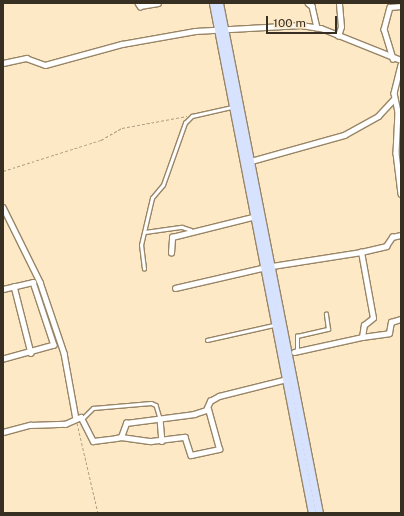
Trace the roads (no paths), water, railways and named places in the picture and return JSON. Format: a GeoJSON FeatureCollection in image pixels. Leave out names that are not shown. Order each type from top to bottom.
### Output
{"type":"FeatureCollection","features":[{"type":"Feature","properties":{"kind":"street"},"geometry":{"type":"LineString","coordinates":[[138,3],[140,6],[158,3]]}},
{"type":"Feature","properties":{"kind":"street"},"geometry":{"type":"LineString","coordinates":[[213,3],[221,28],[251,161],[269,267],[319,513]]}},
{"type":"Feature","properties":{"kind":"street"},"geometry":{"type":"LineString","coordinates":[[219,3],[221,28],[234,107],[256,216],[269,267],[276,324],[312,513]]}},
{"type":"Feature","properties":{"kind":"street"},"geometry":{"type":"LineString","coordinates":[[308,3],[312,6],[317,27]]}},
{"type":"Feature","properties":{"kind":"street"},"geometry":{"type":"LineString","coordinates":[[338,36],[342,27],[339,3]]}},
{"type":"Feature","properties":{"kind":"street"},"geometry":{"type":"LineString","coordinates":[[393,59],[384,29],[388,5],[401,6]]}},
{"type":"Feature","properties":{"kind":"street"},"geometry":{"type":"LineString","coordinates":[[3,63],[26,58],[44,65],[54,64],[122,44],[221,28],[301,25],[317,27],[393,59],[401,60]]}},
{"type":"Feature","properties":{"kind":"street"},"geometry":{"type":"LineString","coordinates":[[401,65],[394,99],[398,112],[396,153],[401,194]]}},
{"type":"Feature","properties":{"kind":"street"},"geometry":{"type":"LineString","coordinates":[[251,161],[344,135],[378,116],[394,99]]}},
{"type":"Feature","properties":{"kind":"street"},"geometry":{"type":"LineString","coordinates":[[3,207],[40,282],[64,354],[76,419]]}},
{"type":"Feature","properties":{"kind":"street"},"geometry":{"type":"LineString","coordinates":[[171,253],[170,239],[191,230],[256,216]]}},
{"type":"Feature","properties":{"kind":"street"},"geometry":{"type":"LineString","coordinates":[[175,288],[269,267],[361,252],[386,246],[392,237],[401,235]]}},
{"type":"Feature","properties":{"kind":"street"},"geometry":{"type":"LineString","coordinates":[[361,252],[373,318],[364,325],[362,337]]}},
{"type":"Feature","properties":{"kind":"street"},"geometry":{"type":"LineString","coordinates":[[3,289],[33,282],[54,345],[3,360]]}},
{"type":"Feature","properties":{"kind":"street"},"geometry":{"type":"LineString","coordinates":[[14,286],[31,353]]}},
{"type":"Feature","properties":{"kind":"street"},"geometry":{"type":"LineString","coordinates":[[296,352],[362,337],[390,333],[391,322],[401,319]]}},
{"type":"Feature","properties":{"kind":"street"},"geometry":{"type":"LineString","coordinates":[[3,432],[30,425],[65,424],[76,419],[83,418],[93,441],[121,437],[162,441],[185,437],[191,456],[219,449],[208,408],[210,401],[219,396],[287,379]]}},
{"type":"Feature","properties":{"kind":"street"},"geometry":{"type":"LineString","coordinates":[[121,437],[126,423],[160,419],[208,408]]}},
{"type":"Feature","properties":{"kind":"street"},"geometry":{"type":"LineString","coordinates":[[160,419],[162,441]]}},
{"type":"Feature","properties":{"kind":"lane"},"geometry":{"type":"LineString","coordinates":[[144,269],[141,249],[152,198],[163,185],[189,118],[234,107]]}},
{"type":"Feature","properties":{"kind":"lane"},"geometry":{"type":"LineString","coordinates":[[144,232],[182,227],[191,230]]}},
{"type":"Feature","properties":{"kind":"lane"},"geometry":{"type":"LineString","coordinates":[[296,352],[297,336],[328,329],[326,314]]}},
{"type":"Feature","properties":{"kind":"lane"},"geometry":{"type":"LineString","coordinates":[[207,340],[276,324]]}},
{"type":"Feature","properties":{"kind":"lane"},"geometry":{"type":"LineString","coordinates":[[83,418],[93,408],[151,402],[156,404],[160,419]]}}]}
